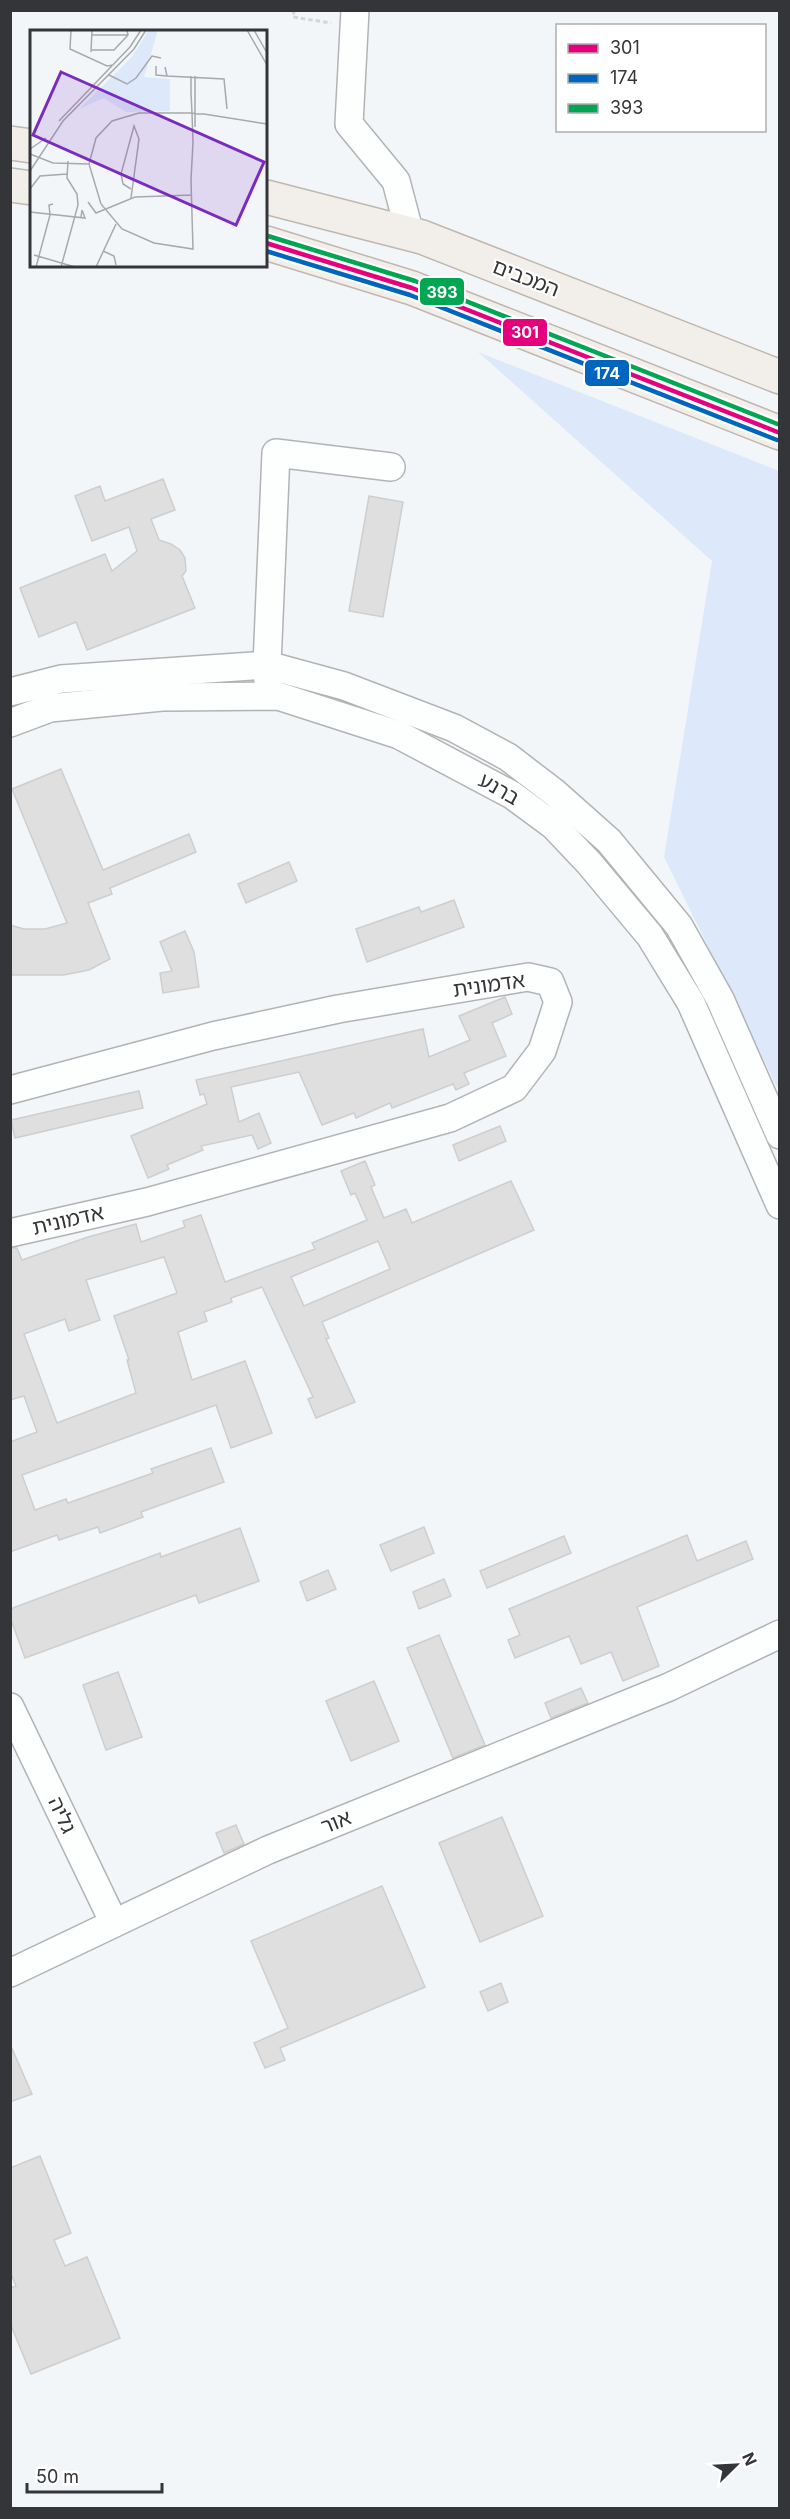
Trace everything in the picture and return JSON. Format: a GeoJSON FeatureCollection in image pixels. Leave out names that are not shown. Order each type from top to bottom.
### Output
{"type":"FeatureCollection","features":[{"type":"Feature","properties":{"kind":"main road"},"geometry":{"type":"LineString","coordinates":[[10,185],[30,188]]}},
{"type":"Feature","properties":{"kind":"main road","name":"המכבים"},"geometry":{"type":"LineString","coordinates":[[267,197],[410,234],[780,377]]}},
{"type":"Feature","properties":{"kind":"main road"},"geometry":{"type":"LineString","coordinates":[[267,243],[412,288],[780,433]]}},
{"type":"Feature","properties":{"kind":"street"},"geometry":{"type":"LineString","coordinates":[[354,18],[349,124],[396,181],[410,234]]}},
{"type":"Feature","properties":{"kind":"street"},"geometry":{"type":"LineString","coordinates":[[269,696],[267,665],[276,453],[391,467]]}},
{"type":"Feature","properties":{"kind":"street","name":"ברנע"},"geometry":{"type":"LineString","coordinates":[[10,693],[62,679],[267,665],[344,686],[454,728],[508,757],[555,793],[609,841],[679,926],[720,999],[780,1135]]}},
{"type":"Feature","properties":{"kind":"street","name":"ברנע"},"geometry":{"type":"LineString","coordinates":[[10,723],[50,708],[162,697],[278,696],[399,735],[512,795],[554,826],[589,862],[650,936],[691,1003],[780,1205]]}},
{"type":"Feature","properties":{"kind":"street"},"geometry":{"type":"LineString","coordinates":[[638,921],[659,902]]}},
{"type":"Feature","properties":{"kind":"street","name":"אדמונית"},"geometry":{"type":"LineString","coordinates":[[10,1090],[213,1036],[338,1009],[528,977],[549,982],[558,1002],[542,1051],[514,1088],[450,1118],[147,1202],[10,1233]]}},
{"type":"Feature","properties":{"kind":"street"},"geometry":{"type":"LineString","coordinates":[[669,1687],[780,1634]]}},
{"type":"Feature","properties":{"kind":"street"},"geometry":{"type":"LineString","coordinates":[[669,1687],[780,1654]]}},
{"type":"Feature","properties":{"kind":"street","name":"אור"},"geometry":{"type":"LineString","coordinates":[[10,1973],[267,1850],[669,1687]]}},
{"type":"Feature","properties":{"kind":"street","name":"גליה"},"geometry":{"type":"LineString","coordinates":[[10,1707],[114,1923]]}},
{"type":"Feature","properties":{"kind":"path"},"geometry":{"type":"LineString","coordinates":[[294,10],[293,17],[354,18]]}},
{"type":"Feature","properties":{"kind":"shaded area"},"geometry":{"type":"Polygon","coordinates":[[[478,352],[779,471],[779,1091],[664,857],[712,561],[478,352]]]}},
{"type":"Feature","properties":{"kind":"building"},"geometry":{"type":"Polygon","coordinates":[[[163,479],[175,510],[151,519],[159,540],[180,550],[185,558],[186,571],[182,576],[195,608],[87,650],[76,622],[39,637],[20,588],[105,554],[112,571],[137,551],[129,527],[92,541],[75,496],[100,486],[105,501],[163,479]]]}},
{"type":"Feature","properties":{"kind":"building"},"geometry":{"type":"Polygon","coordinates":[[[369,496],[403,502],[383,617],[349,611],[369,496]]]}},
{"type":"Feature","properties":{"kind":"building"},"geometry":{"type":"Polygon","coordinates":[[[61,769],[103,870],[189,834],[196,852],[110,888],[112,894],[88,903],[110,959],[89,970],[64,975],[10,975],[10,925],[24,929],[45,929],[67,923],[12,789],[61,769]]]}},
{"type":"Feature","properties":{"kind":"building"},"geometry":{"type":"Polygon","coordinates":[[[289,862],[297,881],[246,903],[238,884],[289,862]]]}},
{"type":"Feature","properties":{"kind":"building"},"geometry":{"type":"Polygon","coordinates":[[[454,900],[464,927],[367,962],[356,929],[419,907],[421,912],[454,900]]]}},
{"type":"Feature","properties":{"kind":"building"},"geometry":{"type":"Polygon","coordinates":[[[185,931],[194,952],[199,987],[163,993],[160,973],[172,971],[160,942],[185,931]]]}},
{"type":"Feature","properties":{"kind":"building"},"geometry":{"type":"Polygon","coordinates":[[[505,997],[512,1014],[492,1023],[506,1056],[464,1073],[469,1084],[456,1090],[453,1084],[392,1108],[390,1103],[356,1118],[354,1113],[322,1125],[299,1072],[231,1087],[239,1122],[259,1113],[271,1143],[258,1149],[252,1135],[201,1146],[203,1150],[167,1165],[169,1169],[148,1178],[131,1136],[207,1104],[204,1094],[200,1095],[196,1080],[423,1029],[429,1057],[470,1040],[459,1016],[505,997]]]}},
{"type":"Feature","properties":{"kind":"building"},"geometry":{"type":"Polygon","coordinates":[[[139,1091],[143,1108],[15,1138],[11,1120],[139,1091]]]}},
{"type":"Feature","properties":{"kind":"building"},"geometry":{"type":"Polygon","coordinates":[[[500,1126],[506,1141],[459,1161],[453,1145],[500,1126]]]}},
{"type":"Feature","properties":{"kind":"building"},"geometry":{"type":"Polygon","coordinates":[[[365,1161],[375,1185],[371,1187],[384,1218],[406,1209],[412,1223],[511,1181],[534,1230],[322,1322],[329,1338],[326,1339],[355,1402],[316,1418],[308,1399],[313,1397],[262,1287],[231,1298],[232,1302],[204,1312],[207,1321],[178,1332],[192,1380],[245,1361],[272,1433],[231,1448],[216,1405],[22,1475],[35,1510],[66,1499],[68,1503],[153,1473],[151,1469],[211,1448],[224,1482],[141,1512],[143,1517],[100,1533],[98,1527],[59,1540],[57,1535],[10,1552],[10,1442],[37,1432],[24,1396],[10,1400],[10,1248],[17,1248],[22,1260],[88,1237],[136,1224],[141,1242],[185,1227],[183,1221],[201,1215],[225,1282],[315,1249],[312,1243],[367,1220],[355,1193],[351,1195],[341,1171],[365,1161]],[[378,1241],[291,1277],[304,1306],[390,1269],[378,1241]],[[164,1257],[86,1280],[100,1320],[69,1331],[65,1319],[24,1334],[57,1423],[136,1393],[127,1360],[129,1360],[114,1316],[177,1293],[164,1257]]]}},
{"type":"Feature","properties":{"kind":"building"},"geometry":{"type":"Polygon","coordinates":[[[424,1527],[434,1553],[391,1571],[380,1545],[424,1527]]]}},
{"type":"Feature","properties":{"kind":"building"},"geometry":{"type":"Polygon","coordinates":[[[240,1528],[259,1581],[199,1603],[196,1595],[25,1658],[10,1617],[10,1609],[160,1553],[161,1557],[240,1528]]]}},
{"type":"Feature","properties":{"kind":"building"},"geometry":{"type":"Polygon","coordinates":[[[687,1535],[697,1561],[746,1541],[753,1559],[637,1607],[659,1666],[623,1681],[611,1652],[581,1664],[569,1636],[515,1658],[508,1640],[520,1635],[509,1609],[687,1535]]]}},
{"type":"Feature","properties":{"kind":"building"},"geometry":{"type":"Polygon","coordinates":[[[564,1536],[571,1553],[487,1588],[480,1571],[564,1536]]]}},
{"type":"Feature","properties":{"kind":"building"},"geometry":{"type":"Polygon","coordinates":[[[328,1570],[336,1589],[307,1601],[300,1582],[328,1570]]]}},
{"type":"Feature","properties":{"kind":"building"},"geometry":{"type":"Polygon","coordinates":[[[444,1579],[451,1596],[419,1609],[413,1592],[444,1579]]]}},
{"type":"Feature","properties":{"kind":"building"},"geometry":{"type":"Polygon","coordinates":[[[439,1635],[485,1745],[453,1758],[407,1648],[439,1635]]]}},
{"type":"Feature","properties":{"kind":"building"},"geometry":{"type":"Polygon","coordinates":[[[118,1672],[142,1737],[106,1750],[83,1685],[118,1672]]]}},
{"type":"Feature","properties":{"kind":"building"},"geometry":{"type":"Polygon","coordinates":[[[374,1681],[399,1741],[351,1761],[326,1701],[374,1681]]]}},
{"type":"Feature","properties":{"kind":"building"},"geometry":{"type":"Polygon","coordinates":[[[581,1688],[588,1703],[551,1718],[545,1703],[581,1688]]]}},
{"type":"Feature","properties":{"kind":"building"},"geometry":{"type":"Polygon","coordinates":[[[502,1817],[543,1916],[480,1942],[439,1843],[502,1817]]]}},
{"type":"Feature","properties":{"kind":"building"},"geometry":{"type":"Polygon","coordinates":[[[236,1825],[244,1844],[224,1853],[216,1833],[236,1825]]]}},
{"type":"Feature","properties":{"kind":"building"},"geometry":{"type":"Polygon","coordinates":[[[382,1886],[425,1987],[280,2048],[285,2060],[265,2068],[254,2043],[288,2028],[251,1941],[382,1886]]]}},
{"type":"Feature","properties":{"kind":"building"},"geometry":{"type":"Polygon","coordinates":[[[501,1983],[508,2002],[488,2011],[480,1992],[501,1983]]]}},
{"type":"Feature","properties":{"kind":"building"},"geometry":{"type":"Polygon","coordinates":[[[10,2044],[32,2094],[10,2102],[10,2044]]]}},
{"type":"Feature","properties":{"kind":"building"},"geometry":{"type":"Polygon","coordinates":[[[40,2156],[71,2233],[54,2240],[65,2266],[87,2257],[120,2338],[31,2374],[10,2323],[10,2288],[16,2286],[10,2271],[10,2168],[40,2156]]]}},
{"type":"Feature","properties":{"kind":"transit line","name":"393"},"geometry":{"type":"LineString","coordinates":[[268,236],[415,281],[780,425]]}},
{"type":"Feature","properties":{"kind":"transit line","name":"301"},"geometry":{"type":"LineString","coordinates":[[267,243],[412,288],[780,433]]}},
{"type":"Feature","properties":{"kind":"transit line","name":"174"},"geometry":{"type":"LineString","coordinates":[[267,251],[410,295],[777,440]]}}]}
